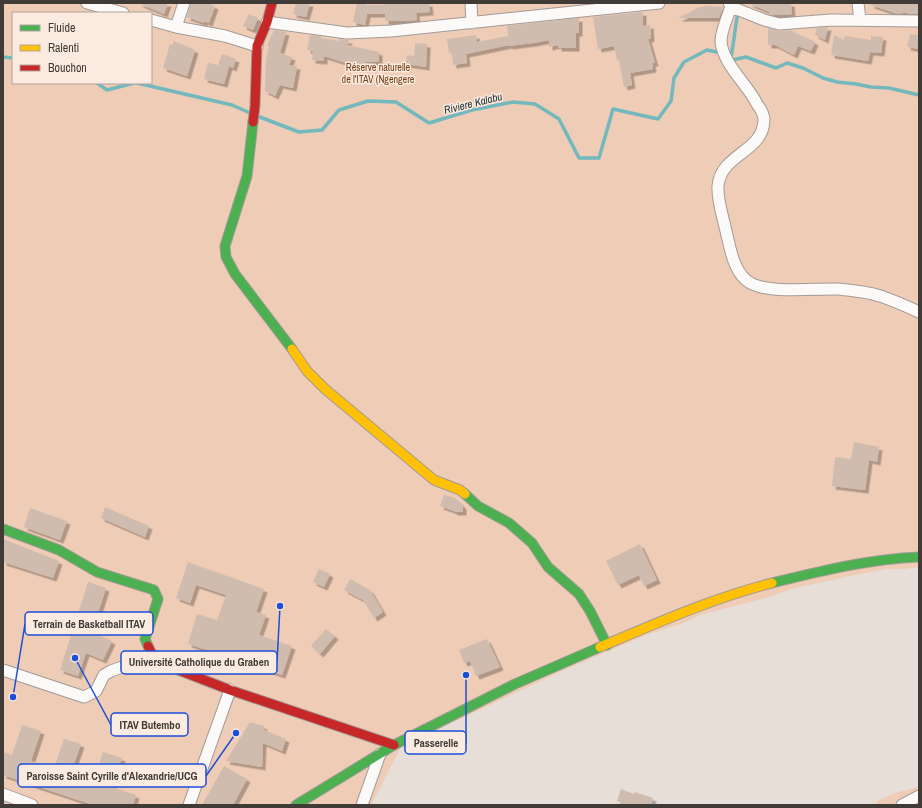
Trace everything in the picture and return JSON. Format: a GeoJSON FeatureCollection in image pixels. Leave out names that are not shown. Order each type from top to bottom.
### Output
{"type":"FeatureCollection","features":[{"type":"Feature","properties":{"kind":"street"},"geometry":{"type":"LineString","coordinates":[[87,3],[108,6],[121,12]]}},
{"type":"Feature","properties":{"kind":"street"},"geometry":{"type":"LineString","coordinates":[[176,27],[184,3]]}},
{"type":"Feature","properties":{"kind":"street"},"geometry":{"type":"LineString","coordinates":[[272,3],[267,22],[257,46],[254,116],[247,176],[225,246],[226,257],[235,274],[284,338],[306,371],[325,389],[434,480],[460,490],[478,506],[509,523],[532,543],[548,567],[579,594],[607,645]]}},
{"type":"Feature","properties":{"kind":"street"},"geometry":{"type":"LineString","coordinates":[[471,3],[472,23]]}},
{"type":"Feature","properties":{"kind":"street"},"geometry":{"type":"LineString","coordinates":[[267,22],[347,33],[391,31],[659,3]]}},
{"type":"Feature","properties":{"kind":"street"},"geometry":{"type":"LineString","coordinates":[[719,3],[779,24],[831,20],[919,21]]}},
{"type":"Feature","properties":{"kind":"street"},"geometry":{"type":"LineString","coordinates":[[858,3],[860,20]]}},
{"type":"Feature","properties":{"kind":"street"},"geometry":{"type":"LineString","coordinates":[[735,8],[721,42],[724,54],[753,95],[764,118],[763,130],[755,143],[734,158],[720,176],[718,188],[720,206],[731,249],[739,272],[747,281],[759,287],[793,290],[838,289],[870,293],[919,312]]}},
{"type":"Feature","properties":{"kind":"street"},"geometry":{"type":"LineString","coordinates":[[152,20],[176,27],[225,36],[257,46]]}},
{"type":"Feature","properties":{"kind":"street"},"geometry":{"type":"LineString","coordinates":[[3,529],[59,550],[97,572],[154,590],[158,599],[145,639],[153,656],[168,666],[230,690],[394,745]]}},
{"type":"Feature","properties":{"kind":"street"},"geometry":{"type":"LineString","coordinates":[[296,805],[394,745],[516,684],[673,616],[749,589],[836,568],[894,558],[919,557]]}},
{"type":"Feature","properties":{"kind":"street"},"geometry":{"type":"LineString","coordinates":[[3,670],[84,697],[96,691],[104,675],[111,670],[153,656]]}},
{"type":"Feature","properties":{"kind":"street"},"geometry":{"type":"LineString","coordinates":[[189,805],[230,690]]}},
{"type":"Feature","properties":{"kind":"street"},"geometry":{"type":"LineString","coordinates":[[362,805],[380,754]]}},
{"type":"Feature","properties":{"kind":"street"},"geometry":{"type":"LineString","coordinates":[[3,794],[32,805]]}},
{"type":"Feature","properties":{"kind":"street"},"geometry":{"type":"LineString","coordinates":[[902,805],[919,796]]}},
{"type":"Feature","properties":{"kind":"green space","name":"Réserve naturelle de l'ITAV (Ngengere"},"geometry":{"type":"Polygon","coordinates":[[[3,3],[919,3],[919,567],[886,569],[845,577],[791,589],[766,598],[700,615],[681,624],[649,634],[562,671],[401,747],[371,805],[3,805],[3,3]]]}},
{"type":"Feature","properties":{"kind":"green space"},"geometry":{"type":"Polygon","coordinates":[[[919,787],[919,805],[874,805],[879,800],[898,792],[919,787]]]}},
{"type":"Feature","properties":{"kind":"building"},"geometry":{"type":"Polygon","coordinates":[[[138,3],[168,3],[164,14],[138,3]]]}},
{"type":"Feature","properties":{"kind":"building"},"geometry":{"type":"Polygon","coordinates":[[[191,3],[207,3],[215,6],[209,23],[204,21],[204,23],[187,17],[191,3]]]}},
{"type":"Feature","properties":{"kind":"building"},"geometry":{"type":"Polygon","coordinates":[[[296,3],[310,3],[306,17],[293,14],[296,3]]]}},
{"type":"Feature","properties":{"kind":"building"},"geometry":{"type":"Polygon","coordinates":[[[357,3],[367,3],[366,5],[385,5],[385,3],[429,3],[430,12],[416,13],[417,20],[404,21],[385,21],[385,14],[367,14],[365,25],[353,22],[357,3]]]}},
{"type":"Feature","properties":{"kind":"building"},"geometry":{"type":"Polygon","coordinates":[[[748,3],[791,3],[792,14],[772,15],[769,14],[769,12],[748,3]]]}},
{"type":"Feature","properties":{"kind":"building"},"geometry":{"type":"Polygon","coordinates":[[[872,3],[919,3],[919,14],[907,14],[907,12],[898,14],[871,5],[872,3]]]}},
{"type":"Feature","properties":{"kind":"building"},"geometry":{"type":"Polygon","coordinates":[[[700,7],[723,7],[719,18],[678,18],[700,7]]]}},
{"type":"Feature","properties":{"kind":"building"},"geometry":{"type":"Polygon","coordinates":[[[643,12],[643,26],[650,25],[651,38],[648,39],[655,63],[652,63],[653,69],[630,73],[632,85],[624,87],[619,60],[617,60],[614,46],[598,49],[593,17],[643,12]]]}},
{"type":"Feature","properties":{"kind":"building"},"geometry":{"type":"Polygon","coordinates":[[[249,14],[258,18],[253,30],[243,26],[249,14]]]}},
{"type":"Feature","properties":{"kind":"building"},"geometry":{"type":"Polygon","coordinates":[[[579,18],[579,33],[576,33],[576,48],[558,48],[558,45],[549,47],[549,40],[509,45],[466,54],[467,63],[453,65],[452,53],[449,53],[447,39],[476,35],[477,42],[508,36],[509,42],[507,26],[579,18]]]}},
{"type":"Feature","properties":{"kind":"building"},"geometry":{"type":"Polygon","coordinates":[[[828,27],[825,40],[815,35],[817,28],[828,27]]]}},
{"type":"Feature","properties":{"kind":"building"},"geometry":{"type":"Polygon","coordinates":[[[768,28],[779,31],[790,30],[815,42],[811,51],[798,46],[794,55],[775,45],[768,45],[768,28]]]}},
{"type":"Feature","properties":{"kind":"building"},"geometry":{"type":"Polygon","coordinates":[[[274,30],[286,32],[280,53],[292,57],[289,65],[297,66],[293,88],[280,85],[275,96],[265,91],[266,60],[269,46],[267,46],[274,30]]]}},
{"type":"Feature","properties":{"kind":"building"},"geometry":{"type":"Polygon","coordinates":[[[910,34],[919,35],[919,49],[907,47],[910,34]]]}},
{"type":"Feature","properties":{"kind":"building"},"geometry":{"type":"Polygon","coordinates":[[[310,35],[321,36],[321,38],[339,41],[339,39],[349,40],[347,45],[379,52],[379,62],[366,62],[365,69],[324,56],[324,61],[312,60],[313,51],[307,50],[310,35]]]}},
{"type":"Feature","properties":{"kind":"building"},"geometry":{"type":"Polygon","coordinates":[[[834,35],[844,40],[845,36],[871,40],[871,36],[883,37],[881,53],[870,52],[868,61],[831,55],[834,35]]]}},
{"type":"Feature","properties":{"kind":"building"},"geometry":{"type":"Polygon","coordinates":[[[174,41],[195,50],[187,76],[163,68],[170,44],[172,45],[174,41]]]}},
{"type":"Feature","properties":{"kind":"building"},"geometry":{"type":"Polygon","coordinates":[[[415,43],[427,44],[426,67],[406,64],[407,55],[414,56],[415,43]]]}},
{"type":"Feature","properties":{"kind":"building"},"geometry":{"type":"Polygon","coordinates":[[[222,54],[236,59],[233,68],[229,66],[224,84],[204,79],[208,63],[218,65],[222,54]]]}},
{"type":"Feature","properties":{"kind":"building"},"geometry":{"type":"Polygon","coordinates":[[[854,442],[879,447],[877,462],[869,460],[865,490],[832,486],[835,457],[851,459],[854,442]]]}},
{"type":"Feature","properties":{"kind":"building"},"geometry":{"type":"Polygon","coordinates":[[[444,495],[455,498],[463,506],[463,512],[454,512],[440,506],[444,495]]]}},
{"type":"Feature","properties":{"kind":"building"},"geometry":{"type":"Polygon","coordinates":[[[105,507],[149,526],[145,537],[101,518],[105,507]]]}},
{"type":"Feature","properties":{"kind":"building"},"geometry":{"type":"Polygon","coordinates":[[[30,508],[67,521],[60,540],[24,527],[30,508]]]}},
{"type":"Feature","properties":{"kind":"building"},"geometry":{"type":"Polygon","coordinates":[[[3,539],[59,561],[53,578],[3,562],[3,539]]]}},
{"type":"Feature","properties":{"kind":"building"},"geometry":{"type":"Polygon","coordinates":[[[640,544],[657,580],[644,586],[639,575],[618,585],[606,561],[640,544]]]}},
{"type":"Feature","properties":{"kind":"building"},"geometry":{"type":"Polygon","coordinates":[[[188,562],[264,589],[256,612],[266,615],[259,635],[292,646],[282,675],[250,665],[249,669],[221,660],[223,655],[188,644],[197,614],[217,620],[226,595],[196,585],[190,603],[176,598],[188,562]]]}},
{"type":"Feature","properties":{"kind":"building"},"geometry":{"type":"Polygon","coordinates":[[[319,569],[330,574],[324,587],[313,582],[319,569]]]}},
{"type":"Feature","properties":{"kind":"building"},"geometry":{"type":"Polygon","coordinates":[[[350,579],[370,590],[383,612],[374,618],[363,600],[344,590],[350,579]]]}},
{"type":"Feature","properties":{"kind":"building"},"geometry":{"type":"Polygon","coordinates":[[[88,582],[106,588],[92,632],[112,641],[103,660],[86,653],[78,676],[60,670],[88,582]]]}},
{"type":"Feature","properties":{"kind":"building"},"geometry":{"type":"Polygon","coordinates":[[[326,629],[335,636],[320,654],[311,646],[326,629]]]}},
{"type":"Feature","properties":{"kind":"building"},"geometry":{"type":"Polygon","coordinates":[[[487,639],[500,667],[476,676],[470,661],[464,663],[459,650],[487,639]]]}},
{"type":"Feature","properties":{"kind":"building"},"geometry":{"type":"Polygon","coordinates":[[[250,722],[264,726],[264,730],[286,739],[282,751],[263,743],[262,767],[226,761],[250,722]]]}},
{"type":"Feature","properties":{"kind":"building"},"geometry":{"type":"Polygon","coordinates":[[[22,725],[41,731],[31,761],[54,768],[64,739],[81,744],[70,775],[93,783],[103,752],[122,758],[112,787],[136,795],[133,805],[93,805],[3,775],[3,752],[12,755],[22,725]]]}},
{"type":"Feature","properties":{"kind":"building"},"geometry":{"type":"Polygon","coordinates":[[[224,766],[247,779],[233,805],[202,805],[224,766]]]}},
{"type":"Feature","properties":{"kind":"building"},"geometry":{"type":"Polygon","coordinates":[[[621,789],[634,794],[635,792],[653,798],[651,805],[627,805],[617,801],[621,789]]]}},
{"type":"Feature","properties":{"kind":"waterway"},"geometry":{"type":"LineString","coordinates":[[731,56],[740,5],[738,3]]}},
{"type":"Feature","properties":{"kind":"waterway","name":"Riviere Kalabu"},"geometry":{"type":"LineString","coordinates":[[257,116],[299,132],[322,130],[339,110],[368,101],[396,102],[429,123],[472,110],[513,102],[535,104],[559,119],[579,158],[599,158],[613,109],[658,119],[671,101],[674,78],[684,62],[707,50],[722,53]]}},
{"type":"Feature","properties":{"kind":"waterway","name":"Riviere Kalabu"},"geometry":{"type":"LineString","coordinates":[[3,57],[12,58]]}},
{"type":"Feature","properties":{"kind":"waterway"},"geometry":{"type":"LineString","coordinates":[[731,57],[732,60],[746,57],[776,68],[787,63],[803,68],[823,78],[837,82],[889,88],[919,95]]}},
{"type":"Feature","properties":{"kind":"waterway","name":"Riviere Kalabu"},"geometry":{"type":"LineString","coordinates":[[98,84],[107,90],[130,84]]}},
{"type":"Feature","properties":{"kind":"waterway","name":"Riviere Kalabu"},"geometry":{"type":"LineString","coordinates":[[141,84],[232,105],[250,113]]}},
{"type":"Feature","properties":{"kind":"traffic: fast"},"geometry":{"type":"LineString","coordinates":[[253,122],[247,176],[225,246],[226,257],[235,274],[292,349]]}},
{"type":"Feature","properties":{"kind":"traffic: fast"},"geometry":{"type":"LineString","coordinates":[[465,494],[478,506],[509,523],[532,543],[548,567],[579,594],[590,611],[607,645]]}},
{"type":"Feature","properties":{"kind":"traffic: fast"},"geometry":{"type":"LineString","coordinates":[[3,529],[59,550],[97,572],[154,590],[158,599],[145,639],[148,646]]}},
{"type":"Feature","properties":{"kind":"traffic: fast"},"geometry":{"type":"LineString","coordinates":[[772,583],[863,563],[919,557]]}},
{"type":"Feature","properties":{"kind":"traffic: fast"},"geometry":{"type":"LineString","coordinates":[[296,805],[394,745],[515,684],[600,647]]}},
{"type":"Feature","properties":{"kind":"traffic: slow"},"geometry":{"type":"LineString","coordinates":[[292,349],[307,371],[325,389],[434,480],[460,490],[465,494]]}},
{"type":"Feature","properties":{"kind":"traffic: slow"},"geometry":{"type":"LineString","coordinates":[[600,647],[664,620],[728,596],[772,583]]}},
{"type":"Feature","properties":{"kind":"traffic: jam"},"geometry":{"type":"LineString","coordinates":[[253,122],[257,46],[267,22],[272,3]]}},
{"type":"Feature","properties":{"kind":"traffic: jam"},"geometry":{"type":"LineString","coordinates":[[148,646],[153,656],[168,666],[230,690],[394,745]]}},
{"type":"Feature","properties":{"kind":"place","name":"Université Catholique du Graben"},"geometry":{"type":"Point","coordinates":[280,606]}},
{"type":"Feature","properties":{"kind":"place","name":"ITAV Butembo"},"geometry":{"type":"Point","coordinates":[75,658]}},
{"type":"Feature","properties":{"kind":"place","name":"Passerelle"},"geometry":{"type":"Point","coordinates":[466,675]}},
{"type":"Feature","properties":{"kind":"place","name":"Terrain de Basketball ITAV"},"geometry":{"type":"Point","coordinates":[13,697]}},
{"type":"Feature","properties":{"kind":"place","name":"Paroisse Saint Cyrille d'Alexandrie/UCG"},"geometry":{"type":"Point","coordinates":[236,733]}}]}
